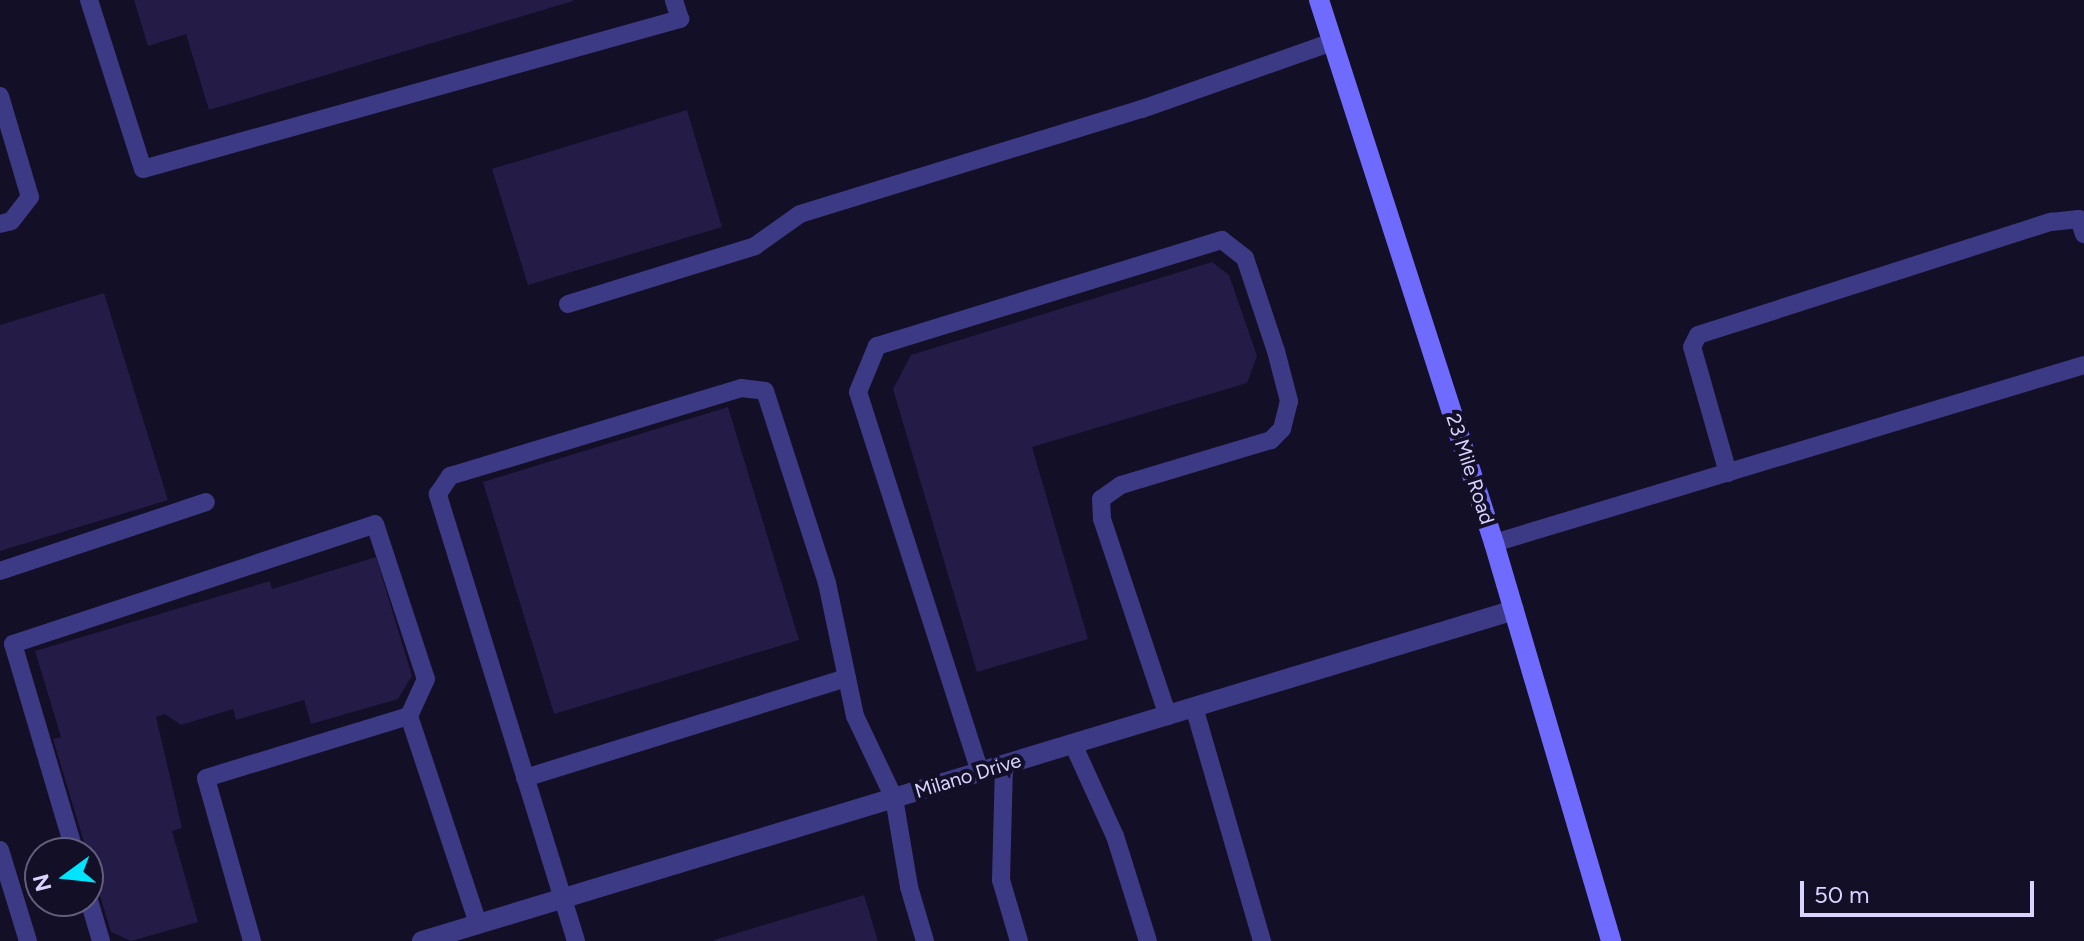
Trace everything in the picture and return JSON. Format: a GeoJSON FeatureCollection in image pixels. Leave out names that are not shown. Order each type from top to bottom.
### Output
{"type":"FeatureCollection","features":[{"type":"Feature","properties":{"kind":"main road","name":"23 Mile Road"},"geometry":{"type":"LineString","coordinates":[[1319,0],[1494,543],[1611,941]]}},
{"type":"Feature","properties":{"kind":"street","name":"Milano Drive"},"geometry":{"type":"LineString","coordinates":[[435,939],[1514,610]]}},
{"type":"Feature","properties":{"kind":"lane"},"geometry":{"type":"LineString","coordinates":[[89,0],[143,169],[680,19],[674,0]]}},
{"type":"Feature","properties":{"kind":"lane"},"geometry":{"type":"LineString","coordinates":[[568,304],[755,246],[800,214],[1142,109],[1332,42]]}},
{"type":"Feature","properties":{"kind":"lane"},"geometry":{"type":"LineString","coordinates":[[0,96],[30,197],[11,221],[0,224]]}},
{"type":"Feature","properties":{"kind":"lane"},"geometry":{"type":"LineString","coordinates":[[1728,473],[1692,347],[1698,335],[2051,222],[2079,219],[2084,234]]}},
{"type":"Feature","properties":{"kind":"lane"},"geometry":{"type":"LineString","coordinates":[[980,772],[858,392],[877,346],[1222,240],[1245,258],[1276,351],[1289,401],[1282,429],[1271,440],[1121,485],[1101,499],[1102,519],[1168,716]]}},
{"type":"Feature","properties":{"kind":"lane"},"geometry":{"type":"LineString","coordinates":[[1494,543],[2084,365]]}},
{"type":"Feature","properties":{"kind":"lane"},"geometry":{"type":"LineString","coordinates":[[576,941],[560,899],[438,494],[450,476],[741,388],[765,391],[827,583],[855,716],[894,798],[909,887],[925,941]]}},
{"type":"Feature","properties":{"kind":"lane"},"geometry":{"type":"LineString","coordinates":[[0,571],[206,502]]}},
{"type":"Feature","properties":{"kind":"lane"},"geometry":{"type":"LineString","coordinates":[[70,837],[13,644],[375,524],[426,679],[409,716],[478,924]]}},
{"type":"Feature","properties":{"kind":"lane"},"geometry":{"type":"LineString","coordinates":[[525,778],[847,678]]}},
{"type":"Feature","properties":{"kind":"lane"},"geometry":{"type":"LineString","coordinates":[[1194,707],[1262,941]]}},
{"type":"Feature","properties":{"kind":"lane"},"geometry":{"type":"LineString","coordinates":[[252,941],[206,778],[409,716]]}},
{"type":"Feature","properties":{"kind":"lane"},"geometry":{"type":"LineString","coordinates":[[1073,744],[1115,836],[1148,941]]}},
{"type":"Feature","properties":{"kind":"lane"},"geometry":{"type":"LineString","coordinates":[[1004,765],[1001,880],[1019,941]]}},
{"type":"Feature","properties":{"kind":"lane"},"geometry":{"type":"LineString","coordinates":[[0,850],[28,941]]}},
{"type":"Feature","properties":{"kind":"lane"},"geometry":{"type":"LineString","coordinates":[[94,917],[101,941]]}},
{"type":"Feature","properties":{"kind":"building"},"geometry":{"type":"Polygon","coordinates":[[[134,0],[573,1],[209,110],[186,34],[148,46],[134,0]]]}},
{"type":"Feature","properties":{"kind":"building"},"geometry":{"type":"Polygon","coordinates":[[[687,110],[722,227],[528,285],[492,169],[687,110]]]}},
{"type":"Feature","properties":{"kind":"building"},"geometry":{"type":"Polygon","coordinates":[[[1212,262],[1229,275],[1257,356],[1247,383],[1032,447],[1088,639],[977,672],[893,389],[911,355],[1212,262]]]}},
{"type":"Feature","properties":{"kind":"building"},"geometry":{"type":"Polygon","coordinates":[[[104,293],[168,500],[0,551],[0,325],[104,293]]]}},
{"type":"Feature","properties":{"kind":"building"},"geometry":{"type":"Polygon","coordinates":[[[728,407],[799,640],[554,714],[483,482],[728,407]]]}},
{"type":"Feature","properties":{"kind":"building"},"geometry":{"type":"Polygon","coordinates":[[[376,557],[412,676],[398,699],[311,724],[304,700],[236,720],[233,709],[181,725],[165,714],[156,717],[182,828],[172,831],[198,922],[131,941],[111,932],[104,909],[104,837],[82,837],[53,739],[61,737],[35,651],[270,581],[272,589],[376,557]]]}},
{"type":"Feature","properties":{"kind":"building"},"geometry":{"type":"Polygon","coordinates":[[[864,895],[878,941],[714,941],[714,940],[864,895]]]}}]}
